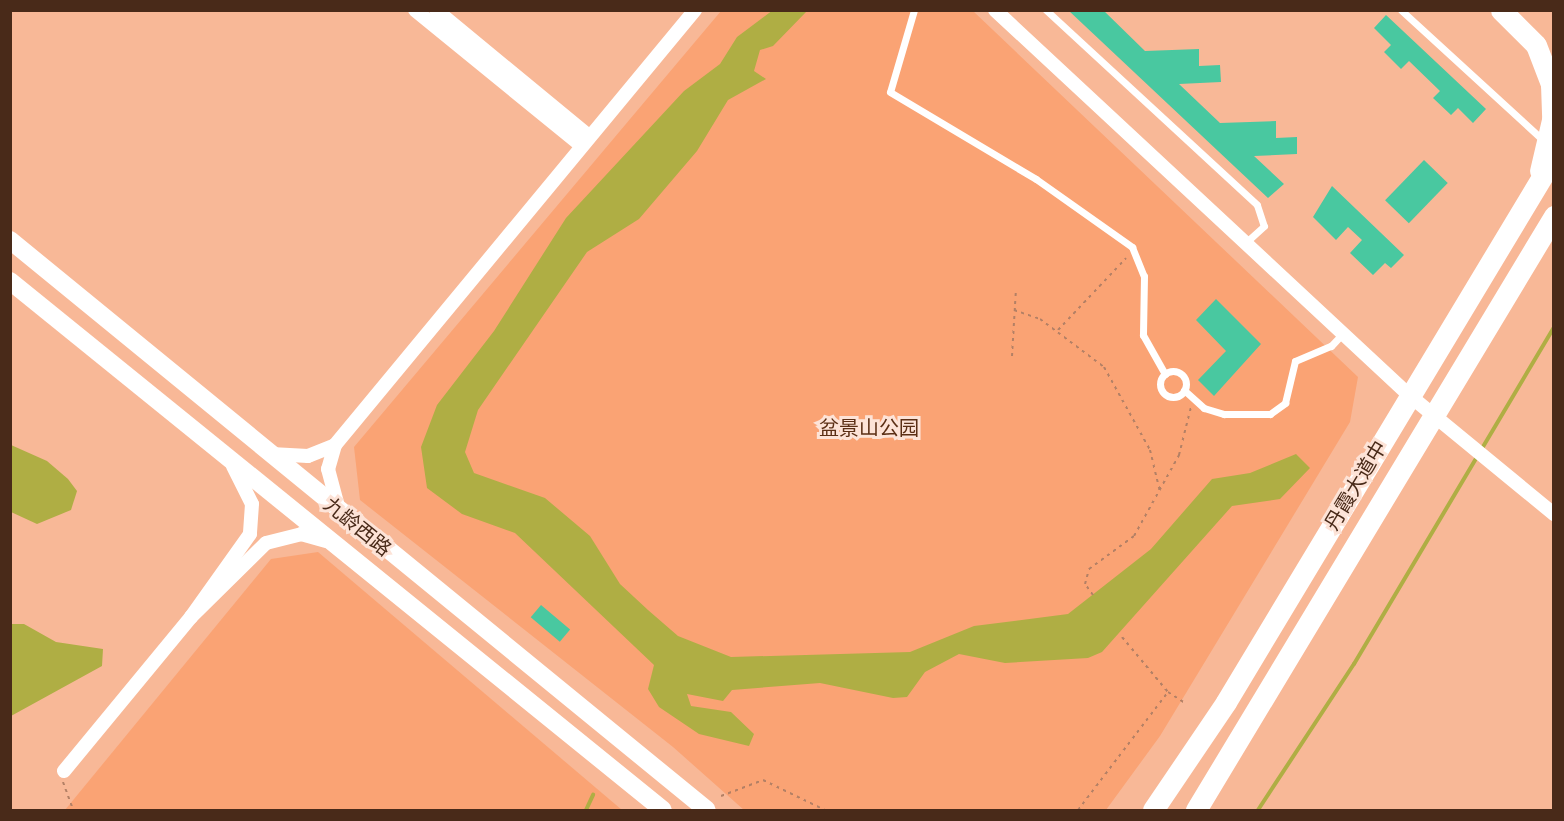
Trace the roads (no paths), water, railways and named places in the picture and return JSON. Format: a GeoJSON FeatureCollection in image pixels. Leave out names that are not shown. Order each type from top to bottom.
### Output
{"type":"FeatureCollection","features":[{"type":"Feature","properties":{"kind":"main road"},"geometry":{"type":"LineString","coordinates":[[1501,10],[1543,56],[1553,99],[1552,150]]}},
{"type":"Feature","properties":{"kind":"main road"},"geometry":{"type":"LineString","coordinates":[[1517,10],[1554,44]]}},
{"type":"Feature","properties":{"kind":"main road","name":"丹霞大道中"},"geometry":{"type":"LineString","coordinates":[[1153,810],[1226,702],[1534,188],[1552,150]]}},
{"type":"Feature","properties":{"kind":"main road","name":"丹霞大道中"},"geometry":{"type":"LineString","coordinates":[[1196,810],[1554,216]]}},
{"type":"Feature","properties":{"kind":"main road","name":"九龄西路"},"geometry":{"type":"LineString","coordinates":[[10,240],[342,514],[707,810]]}},
{"type":"Feature","properties":{"kind":"main road","name":"九龄西路"},"geometry":{"type":"LineString","coordinates":[[10,281],[663,810]]}},
{"type":"Feature","properties":{"kind":"street"},"geometry":{"type":"LineString","coordinates":[[415,10],[586,141]]}},
{"type":"Feature","properties":{"kind":"street"},"geometry":{"type":"LineString","coordinates":[[436,10],[586,141]]}},
{"type":"Feature","properties":{"kind":"street"},"geometry":{"type":"LineString","coordinates":[[270,454],[308,456],[335,445],[695,10]]}},
{"type":"Feature","properties":{"kind":"street"},"geometry":{"type":"LineString","coordinates":[[995,10],[1409,395],[1554,514]]}},
{"type":"Feature","properties":{"kind":"street"},"geometry":{"type":"LineString","coordinates":[[335,445],[329,480],[342,514]]}},
{"type":"Feature","properties":{"kind":"street"},"geometry":{"type":"LineString","coordinates":[[64,771],[191,617],[250,534],[252,504],[227,456]]}},
{"type":"Feature","properties":{"kind":"street"},"geometry":{"type":"LineString","coordinates":[[191,617],[266,543],[282,535],[313,536],[341,548]]}},
{"type":"Feature","properties":{"kind":"lane"},"geometry":{"type":"LineString","coordinates":[[914,10],[890,92],[1036,179],[1134,249],[1144,276],[1143,335],[1165,374]]}},
{"type":"Feature","properties":{"kind":"lane"},"geometry":{"type":"LineString","coordinates":[[1046,10],[1257,205],[1264,226],[1246,242]]}},
{"type":"Feature","properties":{"kind":"lane"},"geometry":{"type":"LineString","coordinates":[[1401,10],[1552,150]]}},
{"type":"Feature","properties":{"kind":"lane"},"geometry":{"type":"LineString","coordinates":[[1165,374],[1182,376],[1184,390],[1190,398],[1224,414],[1270,414],[1285,403],[1295,361],[1331,346],[1342,334]]}},
{"type":"Feature","properties":{"kind":"lane"},"geometry":{"type":"LineString","coordinates":[[1165,374],[1160,383],[1164,394],[1175,397],[1184,390]]}},
{"type":"Feature","properties":{"kind":"waterway"},"geometry":{"type":"LineString","coordinates":[[1258,810],[1354,664],[1554,327]]}},
{"type":"Feature","properties":{"kind":"waterway"},"geometry":{"type":"LineString","coordinates":[[586,810],[593,795]]}},
{"type":"Feature","properties":{"kind":"park label","name":"盆景山公园"},"geometry":{"type":"Point","coordinates":[869,427]}}]}
